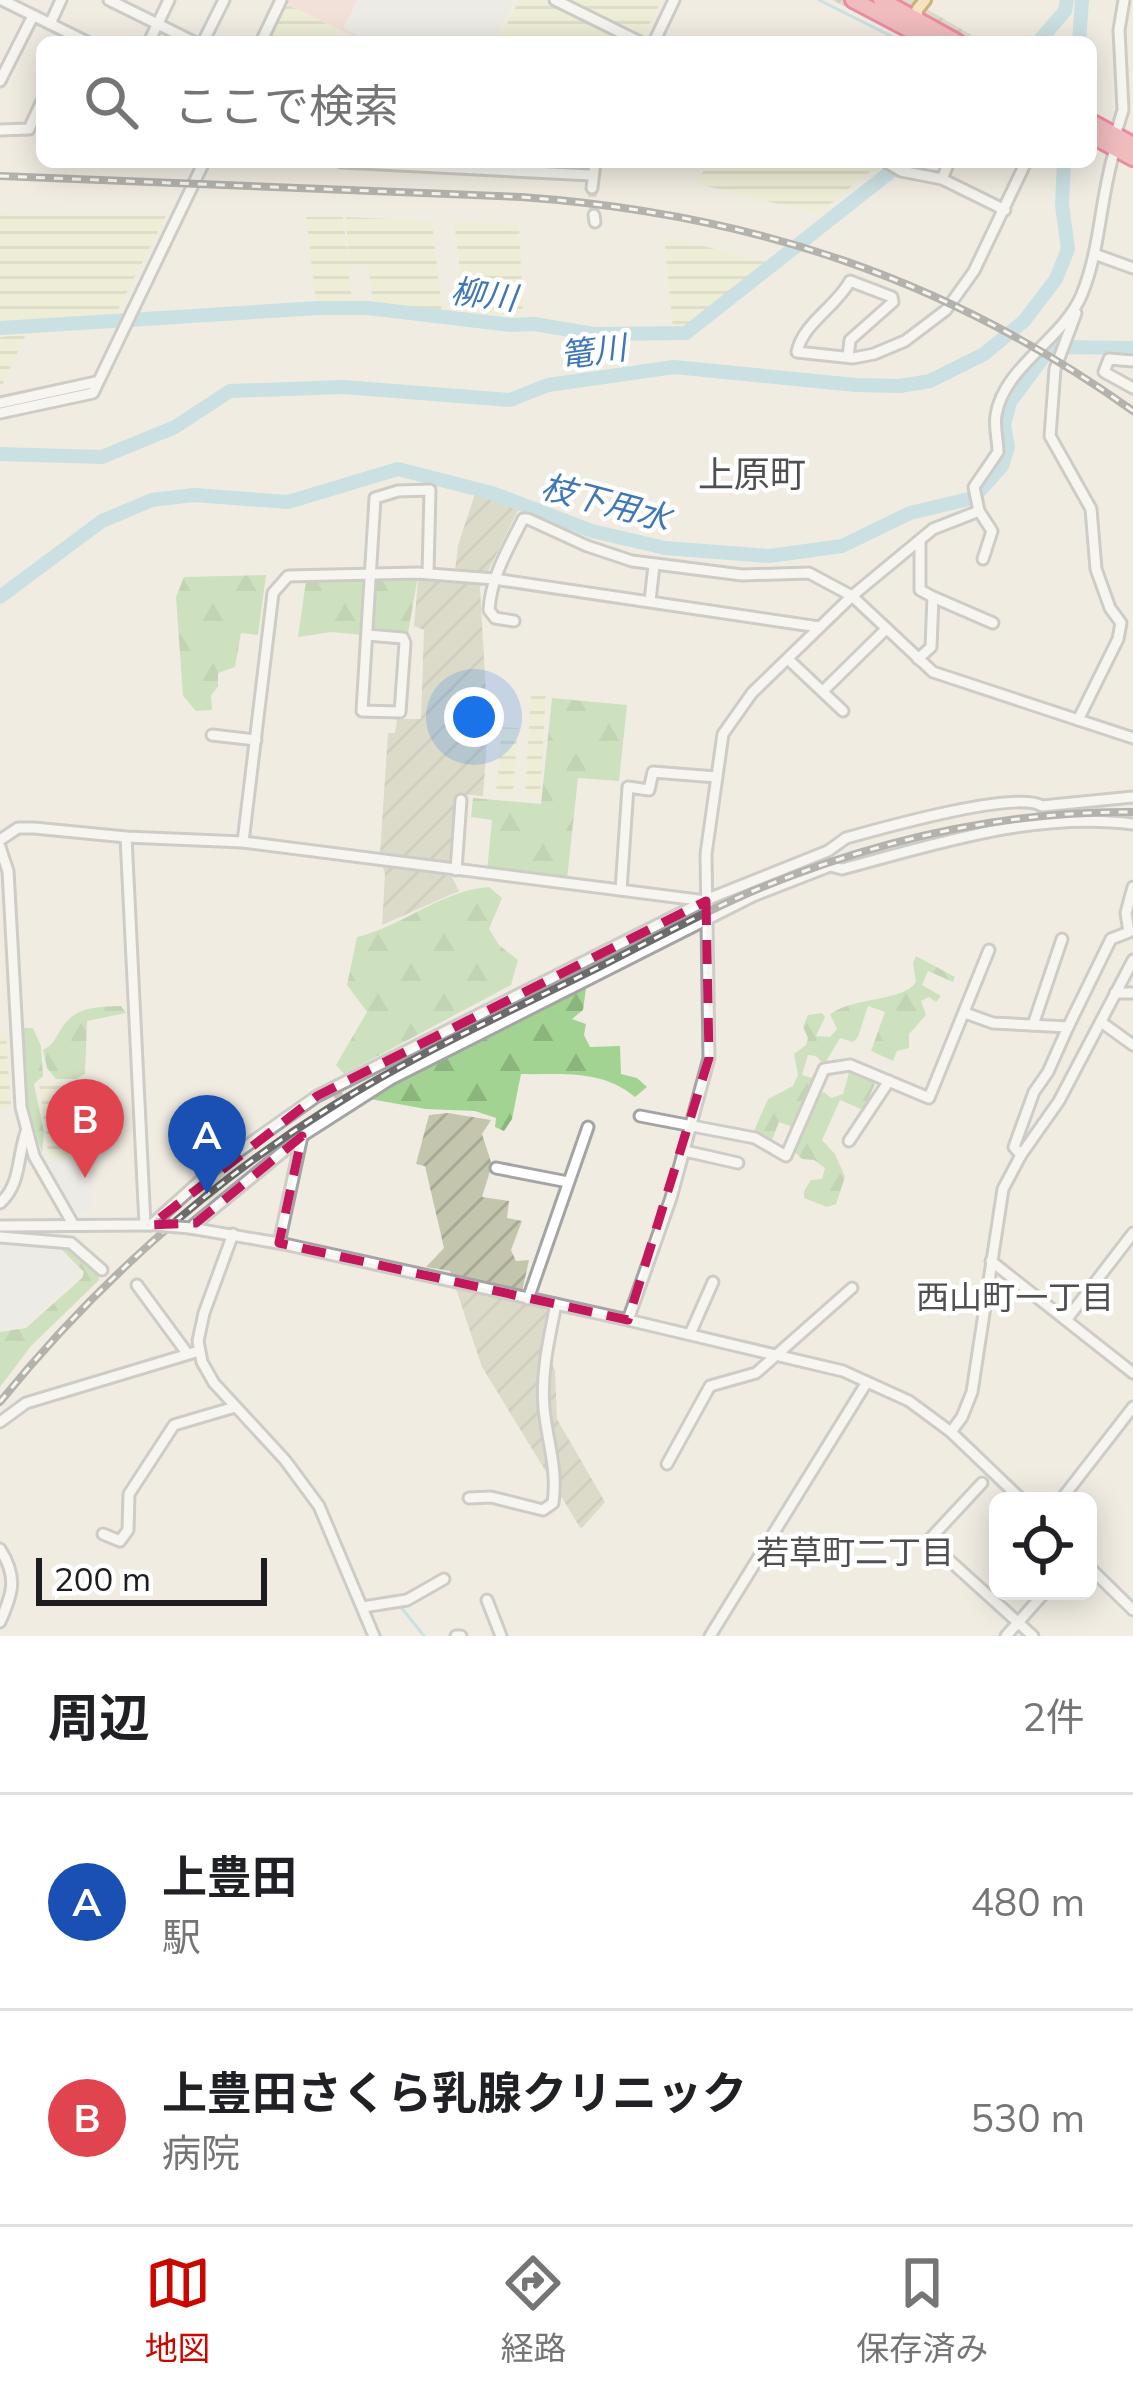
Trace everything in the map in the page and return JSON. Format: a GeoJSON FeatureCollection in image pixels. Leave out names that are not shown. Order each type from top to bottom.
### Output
{"type":"FeatureCollection","features":[{"type":"Feature","properties":{"kind":"highway"},"geometry":{"type":"LineString","coordinates":[[853,0],[922,36]]}},
{"type":"Feature","properties":{"kind":"highway"},"geometry":{"type":"LineString","coordinates":[[881,0],[947,36]]}},
{"type":"Feature","properties":{"kind":"highway"},"geometry":{"type":"LineString","coordinates":[[1097,128],[1133,158]]}},
{"type":"Feature","properties":{"kind":"highway"},"geometry":{"type":"LineString","coordinates":[[1097,137],[1133,146]]}},
{"type":"Feature","properties":{"kind":"main road"},"geometry":{"type":"LineString","coordinates":[[917,19],[925,0]]}},
{"type":"Feature","properties":{"kind":"street"},"geometry":{"type":"LineString","coordinates":[[2,0],[68,36]]}},
{"type":"Feature","properties":{"kind":"street"},"geometry":{"type":"LineString","coordinates":[[50,24],[61,0]]}},
{"type":"Feature","properties":{"kind":"street"},"geometry":{"type":"LineString","coordinates":[[152,36],[169,0]]}},
{"type":"Feature","properties":{"kind":"street"},"geometry":{"type":"LineString","coordinates":[[206,36],[224,0]]}},
{"type":"Feature","properties":{"kind":"street"},"geometry":{"type":"LineString","coordinates":[[264,36],[281,0]]}},
{"type":"Feature","properties":{"kind":"street"},"geometry":{"type":"LineString","coordinates":[[555,0],[628,36]]}},
{"type":"Feature","properties":{"kind":"street"},"geometry":{"type":"LineString","coordinates":[[657,36],[674,0]]}},
{"type":"Feature","properties":{"kind":"street"},"geometry":{"type":"LineString","coordinates":[[1078,720],[1121,629],[1096,569],[1091,509],[1050,436],[1055,369],[1097,255],[1111,141],[1123,110],[1119,29],[1124,0]]}},
{"type":"Feature","properties":{"kind":"street"},"geometry":{"type":"LineString","coordinates":[[113,1],[182,36]]}},
{"type":"Feature","properties":{"kind":"street"},"geometry":{"type":"LineString","coordinates":[[0,81],[33,16]]}},
{"type":"Feature","properties":{"kind":"street"},"geometry":{"type":"LineString","coordinates":[[1122,54],[1133,45]]}},
{"type":"Feature","properties":{"kind":"street"},"geometry":{"type":"LineString","coordinates":[[0,130],[29,129],[36,114]]}},
{"type":"Feature","properties":{"kind":"street"},"geometry":{"type":"LineString","coordinates":[[0,413],[93,393],[201,168]]}},
{"type":"Feature","properties":{"kind":"street"},"geometry":{"type":"LineString","coordinates":[[456,168],[591,175]]}},
{"type":"Feature","properties":{"kind":"street"},"geometry":{"type":"LineString","coordinates":[[592,188],[593,168]]}},
{"type":"Feature","properties":{"kind":"street"},"geometry":{"type":"LineString","coordinates":[[896,168],[942,179],[1005,210]]}},
{"type":"Feature","properties":{"kind":"street"},"geometry":{"type":"LineString","coordinates":[[942,179],[947,168]]}},
{"type":"Feature","properties":{"kind":"street"},"geometry":{"type":"LineString","coordinates":[[848,357],[850,340],[894,300],[850,281],[800,339],[797,352],[848,357],[874,354],[905,341],[946,310],[966,284],[1023,168]]}},
{"type":"Feature","properties":{"kind":"street"},"geometry":{"type":"LineString","coordinates":[[1097,255],[1133,268]]}},
{"type":"Feature","properties":{"kind":"street"},"geometry":{"type":"LineString","coordinates":[[982,559],[992,531],[974,487],[998,452],[994,423],[1004,393],[1058,333],[1079,301]]}},
{"type":"Feature","properties":{"kind":"street"},"geometry":{"type":"LineString","coordinates":[[1133,361],[1109,359],[1104,371],[1133,388]]}},
{"type":"Feature","properties":{"kind":"street"},"geometry":{"type":"LineString","coordinates":[[0,403],[96,382]]}},
{"type":"Feature","properties":{"kind":"street"},"geometry":{"type":"LineString","coordinates":[[367,635],[403,638],[400,712],[362,711],[367,635],[373,572],[373,500],[398,491],[430,490],[428,573]]}},
{"type":"Feature","properties":{"kind":"street"},"geometry":{"type":"LineString","coordinates":[[628,1320],[685,1151],[710,1048],[706,854],[719,746],[729,721],[852,596],[933,529],[979,508]]}},
{"type":"Feature","properties":{"kind":"street"},"geometry":{"type":"LineString","coordinates":[[514,621],[499,620],[489,610],[494,579],[523,519],[528,519],[601,552],[654,565],[742,575],[806,572],[852,596],[938,674],[1133,738]]}},
{"type":"Feature","properties":{"kind":"street"},"geometry":{"type":"LineString","coordinates":[[920,540],[920,590],[993,623]]}},
{"type":"Feature","properties":{"kind":"street"},"geometry":{"type":"LineString","coordinates":[[650,601],[654,565]]}},
{"type":"Feature","properties":{"kind":"street"},"geometry":{"type":"LineString","coordinates":[[243,842],[276,587],[288,576],[373,572],[494,579],[819,627]]}},
{"type":"Feature","properties":{"kind":"street"},"geometry":{"type":"LineString","coordinates":[[918,659],[931,647],[933,597]]}},
{"type":"Feature","properties":{"kind":"street"},"geometry":{"type":"LineString","coordinates":[[823,691],[886,629]]}},
{"type":"Feature","properties":{"kind":"street"},"geometry":{"type":"LineString","coordinates":[[789,660],[843,711]]}},
{"type":"Feature","properties":{"kind":"street"},"geometry":{"type":"LineString","coordinates":[[212,735],[256,740]]}},
{"type":"Feature","properties":{"kind":"street"},"geometry":{"type":"LineString","coordinates":[[621,890],[628,787],[649,790],[653,772],[716,777]]}},
{"type":"Feature","properties":{"kind":"street"},"geometry":{"type":"LineString","coordinates":[[150,1225],[211,1171],[340,1097],[706,901],[828,851],[846,838],[993,804],[1062,805],[1133,797]]}},
{"type":"Feature","properties":{"kind":"street"},"geometry":{"type":"LineString","coordinates":[[456,870],[461,800]]}},
{"type":"Feature","properties":{"kind":"street"},"geometry":{"type":"LineString","coordinates":[[190,1228],[302,1136],[340,1097],[391,1079],[753,896],[830,866],[842,869],[960,838],[1043,823],[1097,819],[1133,824]]}},
{"type":"Feature","properties":{"kind":"street"},"geometry":{"type":"LineString","coordinates":[[74,1224],[39,1165],[21,1107],[8,871],[0,844],[19,828],[243,842],[706,901]]}},
{"type":"Feature","properties":{"kind":"street"},"geometry":{"type":"LineString","coordinates":[[126,837],[150,1225]]}},
{"type":"Feature","properties":{"kind":"street"},"geometry":{"type":"LineString","coordinates":[[1021,1155],[1014,1147],[1023,1118],[1078,1001],[1111,940],[1131,936],[1126,913],[1133,887]]}},
{"type":"Feature","properties":{"kind":"street"},"geometry":{"type":"LineString","coordinates":[[1033,1025],[1062,939]]}},
{"type":"Feature","properties":{"kind":"street"},"geometry":{"type":"LineString","coordinates":[[640,1116],[754,1138],[786,1156],[824,1069],[850,1065],[932,1096],[989,950]]}},
{"type":"Feature","properties":{"kind":"street"},"geometry":{"type":"LineString","coordinates":[[0,956],[13,955]]}},
{"type":"Feature","properties":{"kind":"street"},"geometry":{"type":"LineString","coordinates":[[951,1432],[972,1392],[1003,1189],[1059,1101],[1133,960]]}},
{"type":"Feature","properties":{"kind":"street"},"geometry":{"type":"LineString","coordinates":[[0,980],[14,979]]}},
{"type":"Feature","properties":{"kind":"street"},"geometry":{"type":"LineString","coordinates":[[1115,993],[1133,993]]}},
{"type":"Feature","properties":{"kind":"street"},"geometry":{"type":"LineString","coordinates":[[1078,1001],[1106,1010]]}},
{"type":"Feature","properties":{"kind":"street"},"geometry":{"type":"LineString","coordinates":[[965,1013],[993,1023],[1068,1027]]}},
{"type":"Feature","properties":{"kind":"street"},"geometry":{"type":"LineString","coordinates":[[1100,1022],[1133,1045]]}},
{"type":"Feature","properties":{"kind":"street"},"geometry":{"type":"LineString","coordinates":[[849,1141],[889,1081]]}},
{"type":"Feature","properties":{"kind":"street"},"geometry":{"type":"LineString","coordinates":[[528,1299],[587,1127]]}},
{"type":"Feature","properties":{"kind":"street"},"geometry":{"type":"LineString","coordinates":[[0,1203],[8,1198],[16,1178],[26,1131]]}},
{"type":"Feature","properties":{"kind":"street"},"geometry":{"type":"LineString","coordinates":[[279,1244],[302,1136]]}},
{"type":"Feature","properties":{"kind":"street"},"geometry":{"type":"LineString","coordinates":[[685,1151],[738,1163]]}},
{"type":"Feature","properties":{"kind":"street"},"geometry":{"type":"LineString","coordinates":[[496,1168],[568,1182]]}},
{"type":"Feature","properties":{"kind":"street"},"geometry":{"type":"LineString","coordinates":[[0,1226],[150,1225],[233,1234],[777,1354],[867,1382],[909,1401],[951,1432],[1014,1492]]}},
{"type":"Feature","properties":{"kind":"street"},"geometry":{"type":"LineString","coordinates":[[1067,1318],[1133,1233]]}},
{"type":"Feature","properties":{"kind":"street"},"geometry":{"type":"LineString","coordinates":[[193,1352],[233,1234]]}},
{"type":"Feature","properties":{"kind":"street"},"geometry":{"type":"LineString","coordinates":[[0,1237],[71,1243],[102,1270]]}},
{"type":"Feature","properties":{"kind":"street"},"geometry":{"type":"LineString","coordinates":[[992,1261],[1133,1372]]}},
{"type":"Feature","properties":{"kind":"street"},"geometry":{"type":"LineString","coordinates":[[690,1334],[713,1282]]}},
{"type":"Feature","properties":{"kind":"street"},"geometry":{"type":"LineString","coordinates":[[137,1285],[319,1506],[374,1636]]}},
{"type":"Feature","properties":{"kind":"street"},"geometry":{"type":"LineString","coordinates":[[667,1464],[710,1386],[756,1373],[851,1288]]}},
{"type":"Feature","properties":{"kind":"street"},"geometry":{"type":"LineString","coordinates":[[469,1498],[490,1497],[543,1510],[553,1503],[556,1482],[544,1414],[543,1367],[556,1304]]}},
{"type":"Feature","properties":{"kind":"street"},"geometry":{"type":"LineString","coordinates":[[0,1422],[26,1403],[193,1352]]}},
{"type":"Feature","properties":{"kind":"street"},"geometry":{"type":"LineString","coordinates":[[712,1635],[867,1382]]}},
{"type":"Feature","properties":{"kind":"street"},"geometry":{"type":"LineString","coordinates":[[103,1534],[120,1541],[128,1530],[129,1494],[174,1426],[235,1406]]}},
{"type":"Feature","properties":{"kind":"street"},"geometry":{"type":"LineString","coordinates":[[1067,1492],[1133,1407]]}},
{"type":"Feature","properties":{"kind":"street"},"geometry":{"type":"LineString","coordinates":[[982,1483],[928,1541],[1033,1636]]}},
{"type":"Feature","properties":{"kind":"street"},"geometry":{"type":"LineString","coordinates":[[0,1550],[14,1576],[14,1589],[0,1622]]}},
{"type":"Feature","properties":{"kind":"street"},"geometry":{"type":"LineString","coordinates":[[1097,1575],[1133,1610]]}},
{"type":"Feature","properties":{"kind":"street"},"geometry":{"type":"LineString","coordinates":[[363,1607],[407,1600],[444,1579]]}},
{"type":"Feature","properties":{"kind":"street"},"geometry":{"type":"LineString","coordinates":[[487,1600],[500,1636]]}},
{"type":"Feature","properties":{"kind":"street"},"geometry":{"type":"LineString","coordinates":[[1006,1636],[1038,1600]]}},
{"type":"Feature","properties":{"kind":"highlighted area"},"geometry":{"type":"Polygon","coordinates":[[[706,901],[709,1058],[628,1320],[279,1243],[302,1136],[196,1223],[151,1225],[317,1096],[706,901]]]}},
{"type":"Feature","properties":{"kind":"shaded area"},"geometry":{"type":"Polygon","coordinates":[[[278,0],[513,0],[495,36],[353,36],[278,0]]]}},
{"type":"Feature","properties":{"kind":"shaded area"},"geometry":{"type":"Polygon","coordinates":[[[357,0],[513,0],[495,36],[358,36],[343,28],[357,0]]]}},
{"type":"Feature","properties":{"kind":"shaded area"},"geometry":{"type":"Polygon","coordinates":[[[519,0],[542,0],[614,36],[501,36],[519,0]]]}},
{"type":"Feature","properties":{"kind":"shaded area"},"geometry":{"type":"Polygon","coordinates":[[[555,0],[662,0],[643,36],[628,36],[555,0]]]}},
{"type":"Feature","properties":{"kind":"shaded area"},"geometry":{"type":"Polygon","coordinates":[[[832,0],[927,0],[922,6],[973,36],[902,36],[832,0]]]}},
{"type":"Feature","properties":{"kind":"shaded area"},"geometry":{"type":"Polygon","coordinates":[[[284,6],[290,6],[352,36],[270,36],[284,6]]]}},
{"type":"Feature","properties":{"kind":"shaded area"},"geometry":{"type":"Polygon","coordinates":[[[705,168],[873,169],[818,214],[698,184],[705,168]]]}},
{"type":"Feature","properties":{"kind":"shaded area"},"geometry":{"type":"Polygon","coordinates":[[[0,213],[166,216],[115,316],[0,322],[0,213]]]}},
{"type":"Feature","properties":{"kind":"shaded area"},"geometry":{"type":"Polygon","coordinates":[[[306,217],[343,217],[348,260],[346,217],[432,221],[442,311],[373,303],[368,265],[348,267],[352,301],[316,302],[306,217]]]}},
{"type":"Feature","properties":{"kind":"shaded area"},"geometry":{"type":"Polygon","coordinates":[[[454,221],[519,225],[523,317],[465,313],[454,221]]]}},
{"type":"Feature","properties":{"kind":"shaded area"},"geometry":{"type":"Polygon","coordinates":[[[664,236],[770,263],[690,327],[673,329],[664,236]]]}},
{"type":"Feature","properties":{"kind":"shaded area"},"geometry":{"type":"Polygon","coordinates":[[[26,334],[0,390],[0,337],[26,334]]]}},
{"type":"Feature","properties":{"kind":"shaded area"},"geometry":{"type":"Polygon","coordinates":[[[475,494],[518,510],[480,588],[488,728],[483,796],[456,794],[452,877],[459,891],[382,925],[385,875],[380,854],[388,733],[395,733],[397,719],[421,719],[424,630],[414,626],[418,581],[423,577],[454,580],[458,545],[475,494]]]}},
{"type":"Feature","properties":{"kind":"shaded area"},"geometry":{"type":"Polygon","coordinates":[[[546,694],[540,796],[525,794],[531,695],[546,694]]]}},
{"type":"Feature","properties":{"kind":"shaded area"},"geometry":{"type":"Polygon","coordinates":[[[502,727],[518,728],[513,793],[496,792],[502,727]]]}},
{"type":"Feature","properties":{"kind":"shaded area"},"geometry":{"type":"Polygon","coordinates":[[[6,1033],[11,1106],[7,1110],[0,1109],[0,1034],[6,1033]]]}},
{"type":"Feature","properties":{"kind":"shaded area"},"geometry":{"type":"Polygon","coordinates":[[[39,1083],[90,1085],[89,1158],[49,1159],[39,1083]]]}},
{"type":"Feature","properties":{"kind":"shaded area"},"geometry":{"type":"Polygon","coordinates":[[[429,1115],[491,1120],[482,1134],[492,1165],[482,1197],[509,1201],[507,1218],[522,1221],[511,1250],[516,1261],[529,1260],[520,1301],[550,1309],[543,1342],[555,1371],[557,1419],[605,1502],[581,1529],[482,1367],[450,1271],[426,1267],[444,1248],[425,1166],[416,1164],[429,1115]]]}},
{"type":"Feature","properties":{"kind":"shaded area"},"geometry":{"type":"Polygon","coordinates":[[[91,1160],[92,1213],[74,1212],[44,1161],[91,1160]]]}},
{"type":"Feature","properties":{"kind":"shaded area"},"geometry":{"type":"Polygon","coordinates":[[[0,1240],[57,1245],[81,1273],[25,1326],[8,1330],[0,1329],[0,1240]]]}},
{"type":"Feature","properties":{"kind":"green space"},"geometry":{"type":"Polygon","coordinates":[[[266,575],[258,635],[241,633],[235,667],[218,673],[212,710],[196,711],[183,696],[176,597],[184,577],[266,575]]]}},
{"type":"Feature","properties":{"kind":"green space"},"geometry":{"type":"Polygon","coordinates":[[[418,576],[408,633],[395,638],[331,632],[298,637],[306,581],[418,576]]]}},
{"type":"Feature","properties":{"kind":"green space"},"geometry":{"type":"Polygon","coordinates":[[[552,698],[627,705],[619,781],[578,778],[567,879],[487,871],[492,820],[471,817],[473,798],[541,804],[552,698]]]}},
{"type":"Feature","properties":{"kind":"green space"},"geometry":{"type":"Polygon","coordinates":[[[489,887],[502,898],[489,929],[499,945],[518,960],[511,985],[344,1074],[336,1065],[367,1012],[347,985],[357,937],[455,895],[489,887]]]}},
{"type":"Feature","properties":{"kind":"green space"},"geometry":{"type":"Polygon","coordinates":[[[916,956],[955,977],[953,982],[928,971],[922,985],[941,996],[936,1002],[929,997],[921,1001],[926,1015],[909,1034],[909,1048],[897,1051],[893,1061],[871,1051],[885,1012],[868,1006],[853,1042],[840,1038],[824,1065],[808,1055],[802,1075],[816,1079],[795,1128],[779,1122],[772,1140],[753,1133],[768,1099],[793,1086],[798,1075],[794,1054],[806,1045],[803,1027],[808,1015],[822,1013],[825,1017],[816,1036],[830,1037],[837,1029],[830,1014],[910,988],[916,982],[916,956]]]}},
{"type":"Feature","properties":{"kind":"green space"},"geometry":{"type":"Polygon","coordinates":[[[587,981],[583,1010],[572,1019],[586,1024],[584,1035],[590,1047],[620,1046],[621,1074],[647,1087],[635,1097],[595,1078],[521,1074],[512,1119],[504,1131],[495,1127],[496,1118],[475,1111],[370,1099],[397,1080],[587,981]]]}},
{"type":"Feature","properties":{"kind":"green space"},"geometry":{"type":"Polygon","coordinates":[[[121,1006],[126,1013],[87,1021],[85,1074],[56,1079],[47,1068],[43,1050],[69,1019],[89,1009],[121,1006]]]}},
{"type":"Feature","properties":{"kind":"green space"},"geometry":{"type":"Polygon","coordinates":[[[23,1028],[33,1028],[41,1046],[43,1076],[34,1084],[44,1132],[42,1153],[27,1108],[23,1028]]]}},
{"type":"Feature","properties":{"kind":"green space"},"geometry":{"type":"Polygon","coordinates":[[[850,1069],[876,1082],[863,1110],[840,1100],[822,1140],[835,1154],[845,1177],[836,1204],[827,1207],[804,1198],[811,1180],[822,1179],[825,1168],[794,1151],[815,1096],[843,1094],[850,1069]]]}},
{"type":"Feature","properties":{"kind":"green space"},"geometry":{"type":"Polygon","coordinates":[[[66,1245],[97,1270],[99,1280],[31,1346],[0,1387],[0,1332],[26,1328],[82,1278],[84,1272],[61,1249],[66,1245]]]}},
{"type":"Feature","properties":{"kind":"waterway"},"geometry":{"type":"LineString","coordinates":[[819,0],[891,36]]}},
{"type":"Feature","properties":{"kind":"waterway","name":"柳川"},"geometry":{"type":"LineString","coordinates":[[1043,36],[1065,11],[1067,0]]}},
{"type":"Feature","properties":{"kind":"waterway","name":"篭川"},"geometry":{"type":"LineString","coordinates":[[1079,36],[1082,0]]}},
{"type":"Feature","properties":{"kind":"waterway","name":"柳川"},"geometry":{"type":"LineString","coordinates":[[0,328],[368,308],[594,334],[686,333],[895,168]]}},
{"type":"Feature","properties":{"kind":"waterway","name":"篭川"},"geometry":{"type":"LineString","coordinates":[[0,454],[102,457],[175,427],[230,391],[343,387],[510,400],[548,385],[674,367],[856,385],[930,381],[984,354],[1024,321],[1056,279],[1068,249],[1062,205],[1064,168]]}},
{"type":"Feature","properties":{"kind":"waterway","name":"枝下用水"},"geometry":{"type":"LineString","coordinates":[[0,597],[102,521],[152,500],[194,495],[288,502],[398,469],[492,493],[592,531],[665,548],[769,556],[842,546],[910,513],[973,498],[1002,466],[1010,402],[1048,351],[1055,347],[1133,348]]}},
{"type":"Feature","properties":{"kind":"waterway"},"geometry":{"type":"LineString","coordinates":[[401,1607],[424,1636]]}},
{"type":"Feature","properties":{"kind":"tunnel"},"geometry":{"type":"LineString","coordinates":[[592,188],[594,215]]}},
{"type":"Feature","properties":{"kind":"tunnel"},"geometry":{"type":"LineString","coordinates":[[337,1093],[343,1102]]}},
{"type":"Feature","properties":{"kind":"railway"},"geometry":{"type":"LineString","coordinates":[[0,176],[521,197],[686,218],[842,260],[917,289],[1063,364],[1133,411]]}},
{"type":"Feature","properties":{"kind":"railway"},"geometry":{"type":"LineString","coordinates":[[0,1402],[73,1318],[196,1204],[285,1137],[426,1053],[732,900],[798,873],[891,844],[987,823],[1133,812]]}},
{"type":"Feature","properties":{"kind":"place","name":"上豊田さくら乳腺クリニック"},"geometry":{"type":"Point","coordinates":[85,1178]}},
{"type":"Feature","properties":{"kind":"place","name":"上豊田"},"geometry":{"type":"Point","coordinates":[207,1194]}},
{"type":"Feature","properties":{"kind":"district","name":"上原町"},"geometry":{"type":"Point","coordinates":[752,474]}},
{"type":"Feature","properties":{"kind":"district","name":"西山町一丁目"},"geometry":{"type":"Point","coordinates":[1015,1297]}},
{"type":"Feature","properties":{"kind":"district","name":"若草町二丁目"},"geometry":{"type":"Point","coordinates":[855,1552]}}]}
